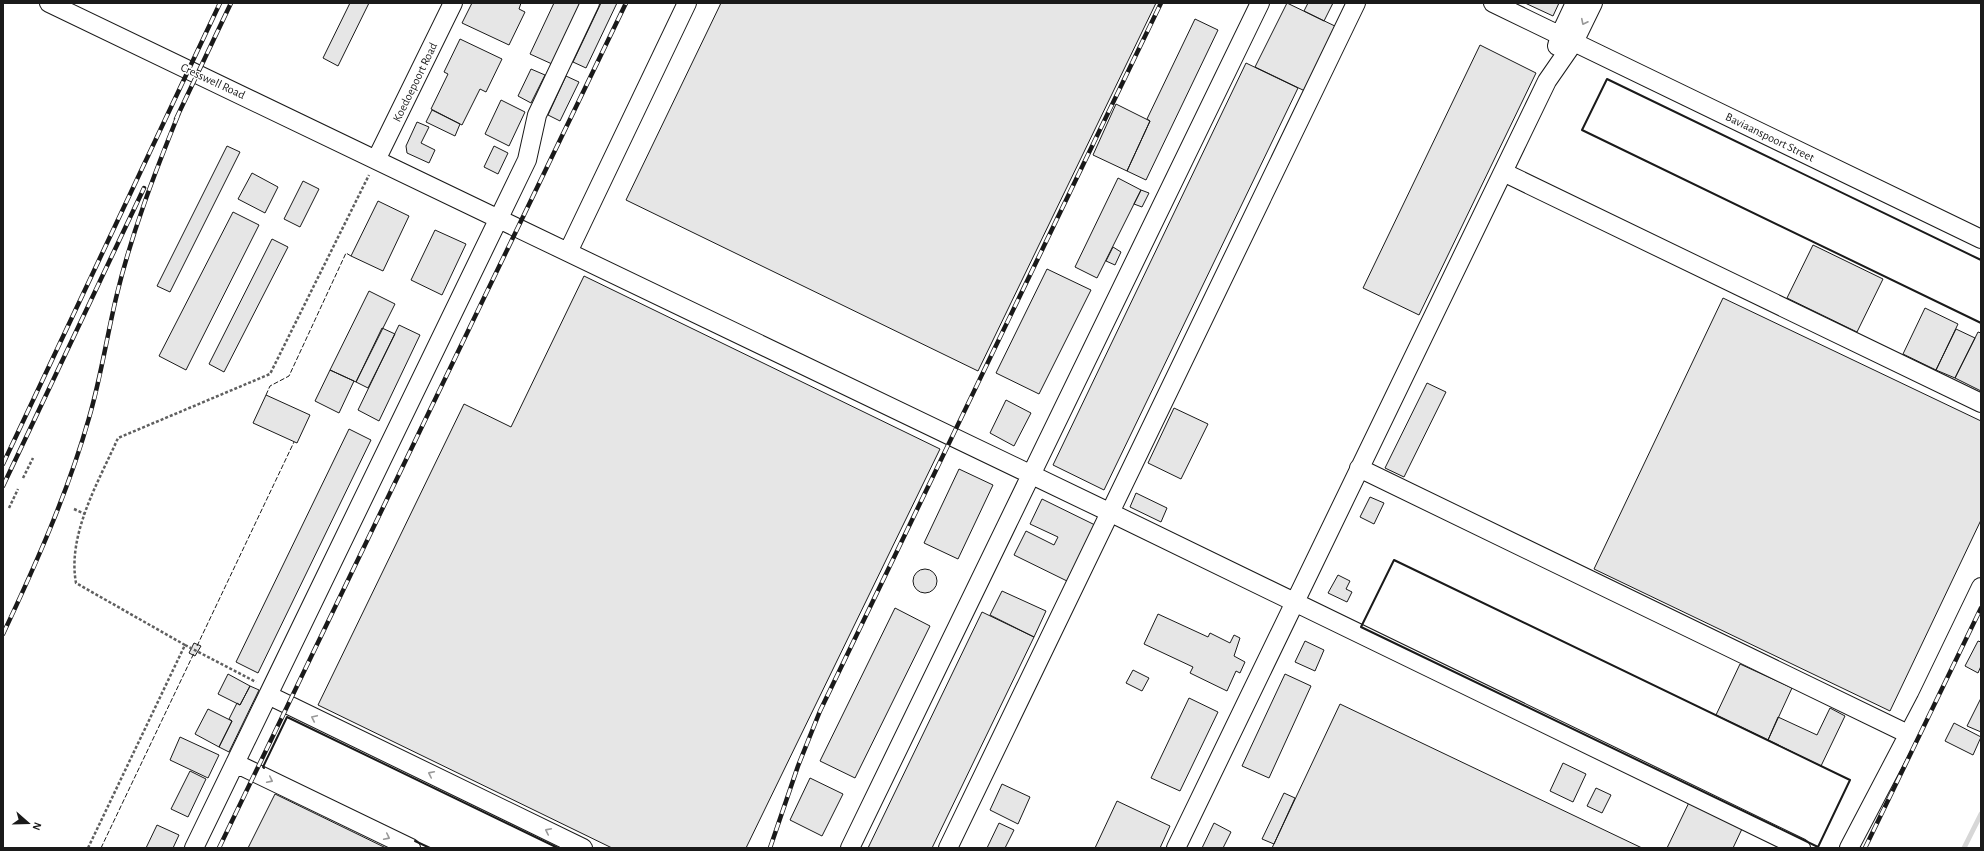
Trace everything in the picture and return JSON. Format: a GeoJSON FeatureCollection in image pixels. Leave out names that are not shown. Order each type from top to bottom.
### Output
{"type":"FeatureCollection","features":[{"type":"Feature","properties":{"kind":"street","name":"Cresswell Road"},"geometry":{"type":"LineString","coordinates":[[49,3],[1031,474],[1800,848]]}},
{"type":"Feature","properties":{"kind":"street","name":"Koedoepoort Road"},"geometry":{"type":"LineString","coordinates":[[376,160],[453,3]]}},
{"type":"Feature","properties":{"kind":"street"},"geometry":{"type":"LineString","coordinates":[[194,848],[527,160],[537,115],[590,3]]}},
{"type":"Feature","properties":{"kind":"street"},"geometry":{"type":"LineString","coordinates":[[568,252],[687,3]]}},
{"type":"Feature","properties":{"kind":"street"},"geometry":{"type":"LineString","coordinates":[[850,848],[1260,3]]}},
{"type":"Feature","properties":{"kind":"street"},"geometry":{"type":"LineString","coordinates":[[948,848],[1356,3]]}},
{"type":"Feature","properties":{"kind":"street","name":"Baviaanspoort Street"},"geometry":{"type":"LineString","coordinates":[[1494,3],[1981,239]]}},
{"type":"Feature","properties":{"kind":"street"},"geometry":{"type":"LineString","coordinates":[[1176,848],[1547,82],[1567,38],[1575,3]]}},
{"type":"Feature","properties":{"kind":"street"},"geometry":{"type":"LineString","coordinates":[[1567,38],[1593,3]]}},
{"type":"Feature","properties":{"kind":"street"},"geometry":{"type":"LineString","coordinates":[[1503,172],[1981,403]]}},
{"type":"Feature","properties":{"kind":"street"},"geometry":{"type":"LineString","coordinates":[[1359,468],[1908,734]]}},
{"type":"Feature","properties":{"kind":"street"},"geometry":{"type":"LineString","coordinates":[[1849,848],[1926,701],[1981,587]]}},
{"type":"Feature","properties":{"kind":"street"},"geometry":{"type":"LineString","coordinates":[[269,692],[583,848]]}},
{"type":"Feature","properties":{"kind":"street"},"geometry":{"type":"LineString","coordinates":[[235,763],[411,848]]}},
{"type":"Feature","properties":{"kind":"path"},"geometry":{"type":"LineString","coordinates":[[269,692],[76,583],[73,569],[79,528],[118,438],[270,374],[376,160]]}},
{"type":"Feature","properties":{"kind":"path"},"geometry":{"type":"LineString","coordinates":[[23,478],[33,458]]}},
{"type":"Feature","properties":{"kind":"path"},"geometry":{"type":"LineString","coordinates":[[9,508],[18,489]]}},
{"type":"Feature","properties":{"kind":"path"},"geometry":{"type":"LineString","coordinates":[[74,509],[85,514]]}},
{"type":"Feature","properties":{"kind":"path"},"geometry":{"type":"LineString","coordinates":[[88,848],[185,645]]}},
{"type":"Feature","properties":{"kind":"building"},"geometry":{"type":"Polygon","coordinates":[[[350,3],[369,3],[338,66],[323,58],[350,3]]]}},
{"type":"Feature","properties":{"kind":"building"},"geometry":{"type":"Polygon","coordinates":[[[472,3],[521,3],[519,9],[525,12],[509,45],[462,23],[472,3]]]}},
{"type":"Feature","properties":{"kind":"building"},"geometry":{"type":"Polygon","coordinates":[[[554,3],[581,3],[552,64],[530,54],[554,3]]]}},
{"type":"Feature","properties":{"kind":"building"},"geometry":{"type":"Polygon","coordinates":[[[601,3],[617,3],[586,68],[573,62],[601,3]]]}},
{"type":"Feature","properties":{"kind":"building"},"geometry":{"type":"Polygon","coordinates":[[[721,3],[1156,3],[978,371],[626,200],[721,3]]]}},
{"type":"Feature","properties":{"kind":"building"},"geometry":{"type":"Polygon","coordinates":[[[1287,3],[1339,28],[1307,92],[1255,67],[1287,3]]]}},
{"type":"Feature","properties":{"kind":"building"},"geometry":{"type":"Polygon","coordinates":[[[1308,3],[1333,3],[1324,21],[1304,11],[1308,3]]]}},
{"type":"Feature","properties":{"kind":"building"},"geometry":{"type":"Polygon","coordinates":[[[1525,3],[1559,3],[1553,16],[1525,3]]]}},
{"type":"Feature","properties":{"kind":"building"},"geometry":{"type":"Polygon","coordinates":[[[1195,19],[1218,30],[1146,180],[1127,171],[1150,121],[1147,119],[1195,19]]]}},
{"type":"Feature","properties":{"kind":"building"},"geometry":{"type":"Polygon","coordinates":[[[460,39],[502,59],[486,92],[480,89],[462,125],[431,109],[448,74],[444,72],[460,39]]]}},
{"type":"Feature","properties":{"kind":"building"},"geometry":{"type":"Polygon","coordinates":[[[1480,45],[1536,73],[1419,315],[1363,288],[1480,45]]]}},
{"type":"Feature","properties":{"kind":"building"},"geometry":{"type":"Polygon","coordinates":[[[1246,63],[1298,88],[1104,490],[1053,465],[1246,63]]]}},
{"type":"Feature","properties":{"kind":"building"},"geometry":{"type":"Polygon","coordinates":[[[531,69],[545,75],[531,103],[518,96],[531,69]]]}},
{"type":"Feature","properties":{"kind":"building"},"geometry":{"type":"Polygon","coordinates":[[[566,76],[579,82],[560,121],[548,115],[566,76]]]}},
{"type":"Feature","properties":{"kind":"building"},"geometry":{"type":"Polygon","coordinates":[[[501,100],[525,112],[509,146],[485,134],[501,100]]]}},
{"type":"Feature","properties":{"kind":"building"},"geometry":{"type":"Polygon","coordinates":[[[1116,104],[1150,121],[1127,171],[1093,155],[1116,104]]]}},
{"type":"Feature","properties":{"kind":"building"},"geometry":{"type":"Polygon","coordinates":[[[432,110],[460,124],[455,136],[426,122],[432,110]]]}},
{"type":"Feature","properties":{"kind":"building"},"geometry":{"type":"Polygon","coordinates":[[[417,122],[429,127],[421,143],[435,150],[429,163],[407,153],[406,146],[417,122]]]}},
{"type":"Feature","properties":{"kind":"building"},"geometry":{"type":"Polygon","coordinates":[[[227,146],[240,152],[170,292],[157,286],[227,146]]]}},
{"type":"Feature","properties":{"kind":"building"},"geometry":{"type":"Polygon","coordinates":[[[494,146],[508,153],[498,174],[484,167],[494,146]]]}},
{"type":"Feature","properties":{"kind":"building"},"geometry":{"type":"Polygon","coordinates":[[[252,173],[278,187],[265,213],[238,199],[252,173]]]}},
{"type":"Feature","properties":{"kind":"building"},"geometry":{"type":"Polygon","coordinates":[[[1118,178],[1141,190],[1097,278],[1075,267],[1118,178]]]}},
{"type":"Feature","properties":{"kind":"building"},"geometry":{"type":"Polygon","coordinates":[[[303,181],[319,189],[300,227],[284,219],[303,181]]]}},
{"type":"Feature","properties":{"kind":"building"},"geometry":{"type":"Polygon","coordinates":[[[1141,190],[1149,193],[1142,207],[1134,204],[1141,190]]]}},
{"type":"Feature","properties":{"kind":"building"},"geometry":{"type":"Polygon","coordinates":[[[378,201],[409,216],[383,271],[351,256],[378,201]]]}},
{"type":"Feature","properties":{"kind":"building"},"geometry":{"type":"Polygon","coordinates":[[[233,212],[259,225],[186,370],[159,356],[233,212]]]}},
{"type":"Feature","properties":{"kind":"building"},"geometry":{"type":"Polygon","coordinates":[[[435,230],[466,244],[442,295],[411,280],[435,230]]]}},
{"type":"Feature","properties":{"kind":"building"},"geometry":{"type":"Polygon","coordinates":[[[272,239],[288,247],[224,372],[209,364],[272,239]]]}},
{"type":"Feature","properties":{"kind":"building"},"geometry":{"type":"Polygon","coordinates":[[[1813,245],[1883,279],[1857,332],[1787,298],[1813,245]]]}},
{"type":"Feature","properties":{"kind":"building"},"geometry":{"type":"Polygon","coordinates":[[[1113,247],[1121,252],[1115,265],[1106,261],[1113,247]]]}},
{"type":"Feature","properties":{"kind":"building"},"geometry":{"type":"Polygon","coordinates":[[[1047,269],[1091,290],[1039,394],[996,373],[1047,269]]]}},
{"type":"Feature","properties":{"kind":"building"},"geometry":{"type":"Polygon","coordinates":[[[584,276],[940,449],[746,848],[612,848],[318,705],[464,404],[511,427],[584,276]]]}},
{"type":"Feature","properties":{"kind":"building"},"geometry":{"type":"Polygon","coordinates":[[[369,291],[395,304],[356,382],[330,370],[369,291]]]}},
{"type":"Feature","properties":{"kind":"building"},"geometry":{"type":"Polygon","coordinates":[[[1723,298],[1981,421],[1981,520],[1890,711],[1594,569],[1723,298]]]}},
{"type":"Feature","properties":{"kind":"building"},"geometry":{"type":"Polygon","coordinates":[[[1925,308],[1958,324],[1936,370],[1903,354],[1925,308]]]}},
{"type":"Feature","properties":{"kind":"building"},"geometry":{"type":"Polygon","coordinates":[[[399,325],[420,335],[379,421],[358,410],[399,325]]]}},
{"type":"Feature","properties":{"kind":"building"},"geometry":{"type":"Polygon","coordinates":[[[382,328],[395,334],[368,388],[356,382],[382,328]]]}},
{"type":"Feature","properties":{"kind":"building"},"geometry":{"type":"Polygon","coordinates":[[[1956,329],[1975,338],[1955,378],[1936,370],[1956,329]]]}},
{"type":"Feature","properties":{"kind":"building"},"geometry":{"type":"Polygon","coordinates":[[[1978,332],[1981,333],[1981,391],[1955,378],[1978,332]]]}},
{"type":"Feature","properties":{"kind":"building"},"geometry":{"type":"Polygon","coordinates":[[[330,370],[354,381],[339,413],[315,401],[330,370]]]}},
{"type":"Feature","properties":{"kind":"building"},"geometry":{"type":"Polygon","coordinates":[[[1427,383],[1446,392],[1404,477],[1385,468],[1427,383]]]}},
{"type":"Feature","properties":{"kind":"building"},"geometry":{"type":"Polygon","coordinates":[[[266,395],[310,415],[297,443],[253,423],[266,395]]]}},
{"type":"Feature","properties":{"kind":"building"},"geometry":{"type":"Polygon","coordinates":[[[1006,400],[1031,413],[1014,446],[990,433],[1006,400]]]}},
{"type":"Feature","properties":{"kind":"building"},"geometry":{"type":"Polygon","coordinates":[[[1174,408],[1208,424],[1181,479],[1148,463],[1174,408]]]}},
{"type":"Feature","properties":{"kind":"building"},"geometry":{"type":"Polygon","coordinates":[[[349,429],[371,440],[258,673],[236,662],[349,429]]]}},
{"type":"Feature","properties":{"kind":"building"},"geometry":{"type":"Polygon","coordinates":[[[959,469],[993,485],[958,559],[924,543],[959,469]]]}},
{"type":"Feature","properties":{"kind":"building"},"geometry":{"type":"Polygon","coordinates":[[[1136,493],[1167,508],[1161,522],[1130,507],[1136,493]]]}},
{"type":"Feature","properties":{"kind":"building"},"geometry":{"type":"Polygon","coordinates":[[[1370,497],[1384,503],[1374,524],[1360,517],[1370,497]]]}},
{"type":"Feature","properties":{"kind":"building"},"geometry":{"type":"Polygon","coordinates":[[[1042,499],[1095,525],[1067,581],[1014,555],[1026,531],[1054,545],[1058,537],[1030,524],[1042,499]]]}},
{"type":"Feature","properties":{"kind":"building"},"geometry":{"type":"Polygon","coordinates":[[[925,569],[933,573],[937,581],[933,589],[925,593],[917,589],[913,581],[917,573],[925,569]]]}},
{"type":"Feature","properties":{"kind":"building"},"geometry":{"type":"Polygon","coordinates":[[[1338,575],[1350,581],[1346,589],[1352,592],[1347,602],[1328,593],[1338,575]]]}},
{"type":"Feature","properties":{"kind":"building"},"geometry":{"type":"Polygon","coordinates":[[[1002,591],[1046,611],[1034,637],[990,615],[1002,591]]]}},
{"type":"Feature","properties":{"kind":"building"},"geometry":{"type":"Polygon","coordinates":[[[895,608],[930,626],[855,778],[820,761],[895,608]]]}},
{"type":"Feature","properties":{"kind":"building"},"geometry":{"type":"Polygon","coordinates":[[[982,612],[1034,637],[932,848],[868,848],[982,612]]]}},
{"type":"Feature","properties":{"kind":"building"},"geometry":{"type":"Polygon","coordinates":[[[1158,614],[1208,637],[1210,633],[1230,643],[1234,635],[1240,638],[1234,656],[1245,662],[1240,673],[1236,671],[1227,691],[1190,673],[1193,667],[1144,644],[1158,614]]]}},
{"type":"Feature","properties":{"kind":"building"},"geometry":{"type":"Polygon","coordinates":[[[1305,641],[1324,650],[1315,671],[1295,662],[1305,641]]]}},
{"type":"Feature","properties":{"kind":"building"},"geometry":{"type":"Polygon","coordinates":[[[1978,641],[1981,642],[1981,666],[1978,673],[1965,666],[1978,641]]]}},
{"type":"Feature","properties":{"kind":"building"},"geometry":{"type":"Polygon","coordinates":[[[194,643],[201,646],[195,656],[189,653],[194,643]]]}},
{"type":"Feature","properties":{"kind":"building"},"geometry":{"type":"Polygon","coordinates":[[[1740,664],[1792,688],[1768,740],[1716,715],[1740,664]]]}},
{"type":"Feature","properties":{"kind":"building"},"geometry":{"type":"Polygon","coordinates":[[[1133,670],[1149,678],[1142,691],[1126,683],[1133,670]]]}},
{"type":"Feature","properties":{"kind":"building"},"geometry":{"type":"Polygon","coordinates":[[[228,674],[250,686],[240,705],[218,694],[228,674]]]}},
{"type":"Feature","properties":{"kind":"building"},"geometry":{"type":"Polygon","coordinates":[[[1285,674],[1311,686],[1269,778],[1242,766],[1285,674]]]}},
{"type":"Feature","properties":{"kind":"building"},"geometry":{"type":"Polygon","coordinates":[[[250,686],[259,690],[229,752],[219,747],[232,721],[229,719],[237,703],[240,705],[250,686]]]}},
{"type":"Feature","properties":{"kind":"building"},"geometry":{"type":"Polygon","coordinates":[[[1189,698],[1218,712],[1180,791],[1151,778],[1189,698]]]}},
{"type":"Feature","properties":{"kind":"building"},"geometry":{"type":"Polygon","coordinates":[[[1981,698],[1981,732],[1967,726],[1981,698]]]}},
{"type":"Feature","properties":{"kind":"building"},"geometry":{"type":"Polygon","coordinates":[[[1340,704],[1642,848],[1272,848],[1340,704]]]}},
{"type":"Feature","properties":{"kind":"building"},"geometry":{"type":"Polygon","coordinates":[[[1830,708],[1845,716],[1821,766],[1768,740],[1778,717],[1817,735],[1830,708]]]}},
{"type":"Feature","properties":{"kind":"building"},"geometry":{"type":"Polygon","coordinates":[[[208,709],[232,721],[219,747],[195,734],[208,709]]]}},
{"type":"Feature","properties":{"kind":"building"},"geometry":{"type":"Polygon","coordinates":[[[1954,723],[1981,737],[1973,755],[1945,741],[1954,723]]]}},
{"type":"Feature","properties":{"kind":"building"},"geometry":{"type":"Polygon","coordinates":[[[180,737],[219,755],[208,778],[170,760],[180,737]]]}},
{"type":"Feature","properties":{"kind":"building"},"geometry":{"type":"Polygon","coordinates":[[[1563,763],[1586,774],[1573,802],[1550,791],[1563,763]]]}},
{"type":"Feature","properties":{"kind":"building"},"geometry":{"type":"Polygon","coordinates":[[[190,771],[206,779],[188,817],[171,809],[190,771]]]}},
{"type":"Feature","properties":{"kind":"building"},"geometry":{"type":"Polygon","coordinates":[[[810,778],[843,794],[822,836],[790,820],[810,778]]]}},
{"type":"Feature","properties":{"kind":"building"},"geometry":{"type":"Polygon","coordinates":[[[1002,784],[1030,797],[1018,824],[990,810],[1002,784]]]}},
{"type":"Feature","properties":{"kind":"building"},"geometry":{"type":"Polygon","coordinates":[[[1596,788],[1611,795],[1602,813],[1587,806],[1596,788]]]}},
{"type":"Feature","properties":{"kind":"building"},"geometry":{"type":"Polygon","coordinates":[[[1696,788],[1749,814],[1733,848],[1667,848],[1696,788]]]}},
{"type":"Feature","properties":{"kind":"building"},"geometry":{"type":"Polygon","coordinates":[[[1284,793],[1295,798],[1274,844],[1262,839],[1284,793]]]}},
{"type":"Feature","properties":{"kind":"building"},"geometry":{"type":"Polygon","coordinates":[[[275,794],[386,848],[248,848],[275,794]]]}},
{"type":"Feature","properties":{"kind":"building"},"geometry":{"type":"Polygon","coordinates":[[[1117,801],[1170,826],[1160,848],[1095,848],[1117,801]]]}},
{"type":"Feature","properties":{"kind":"building"},"geometry":{"type":"Polygon","coordinates":[[[999,823],[1014,830],[1005,848],[987,848],[999,823]]]}},
{"type":"Feature","properties":{"kind":"building"},"geometry":{"type":"Polygon","coordinates":[[[1214,823],[1231,832],[1223,848],[1202,848],[1214,823]]]}},
{"type":"Feature","properties":{"kind":"building"},"geometry":{"type":"Polygon","coordinates":[[[157,825],[179,835],[173,848],[146,848],[157,825]]]}},
{"type":"Feature","properties":{"kind":"waterway"},"geometry":{"type":"LineString","coordinates":[[1964,848],[1981,814]]}},
{"type":"Feature","properties":{"kind":"railway"},"geometry":{"type":"LineString","coordinates":[[3,464],[220,3]]}},
{"type":"Feature","properties":{"kind":"railway"},"geometry":{"type":"LineString","coordinates":[[176,119],[231,3]]}},
{"type":"Feature","properties":{"kind":"railway"},"geometry":{"type":"LineString","coordinates":[[219,848],[626,3]]}},
{"type":"Feature","properties":{"kind":"railway"},"geometry":{"type":"LineString","coordinates":[[770,848],[798,766],[820,711],[1161,3]]}},
{"type":"Feature","properties":{"kind":"railway"},"geometry":{"type":"LineString","coordinates":[[3,634],[50,528],[81,446],[93,403],[123,271],[137,225],[179,113]]}},
{"type":"Feature","properties":{"kind":"railway"},"geometry":{"type":"LineString","coordinates":[[3,486],[144,188]]}},
{"type":"Feature","properties":{"kind":"railway"},"geometry":{"type":"LineString","coordinates":[[1865,848],[1981,608]]}},
{"type":"Feature","properties":{"kind":"fence"},"geometry":{"type":"LineString","coordinates":[[266,395],[270,386],[289,376],[346,253],[351,256]]}},
{"type":"Feature","properties":{"kind":"fence"},"geometry":{"type":"LineString","coordinates":[[197,646],[294,442]]}},
{"type":"Feature","properties":{"kind":"fence"},"geometry":{"type":"LineString","coordinates":[[101,848],[194,653]]}},
{"type":"Feature","properties":{"kind":"wall"},"geometry":{"type":"LineString","coordinates":[[1981,260],[1607,79],[1582,130],[1981,323]]}},
{"type":"Feature","properties":{"kind":"wall"},"geometry":{"type":"LineString","coordinates":[[1394,560],[1850,780],[1818,847],[1361,627],[1394,560]]}},
{"type":"Feature","properties":{"kind":"wall"},"geometry":{"type":"LineString","coordinates":[[264,768],[263,767],[287,717],[558,848]]}},
{"type":"Feature","properties":{"kind":"wall"},"geometry":{"type":"LineString","coordinates":[[415,841],[430,848]]}}]}
